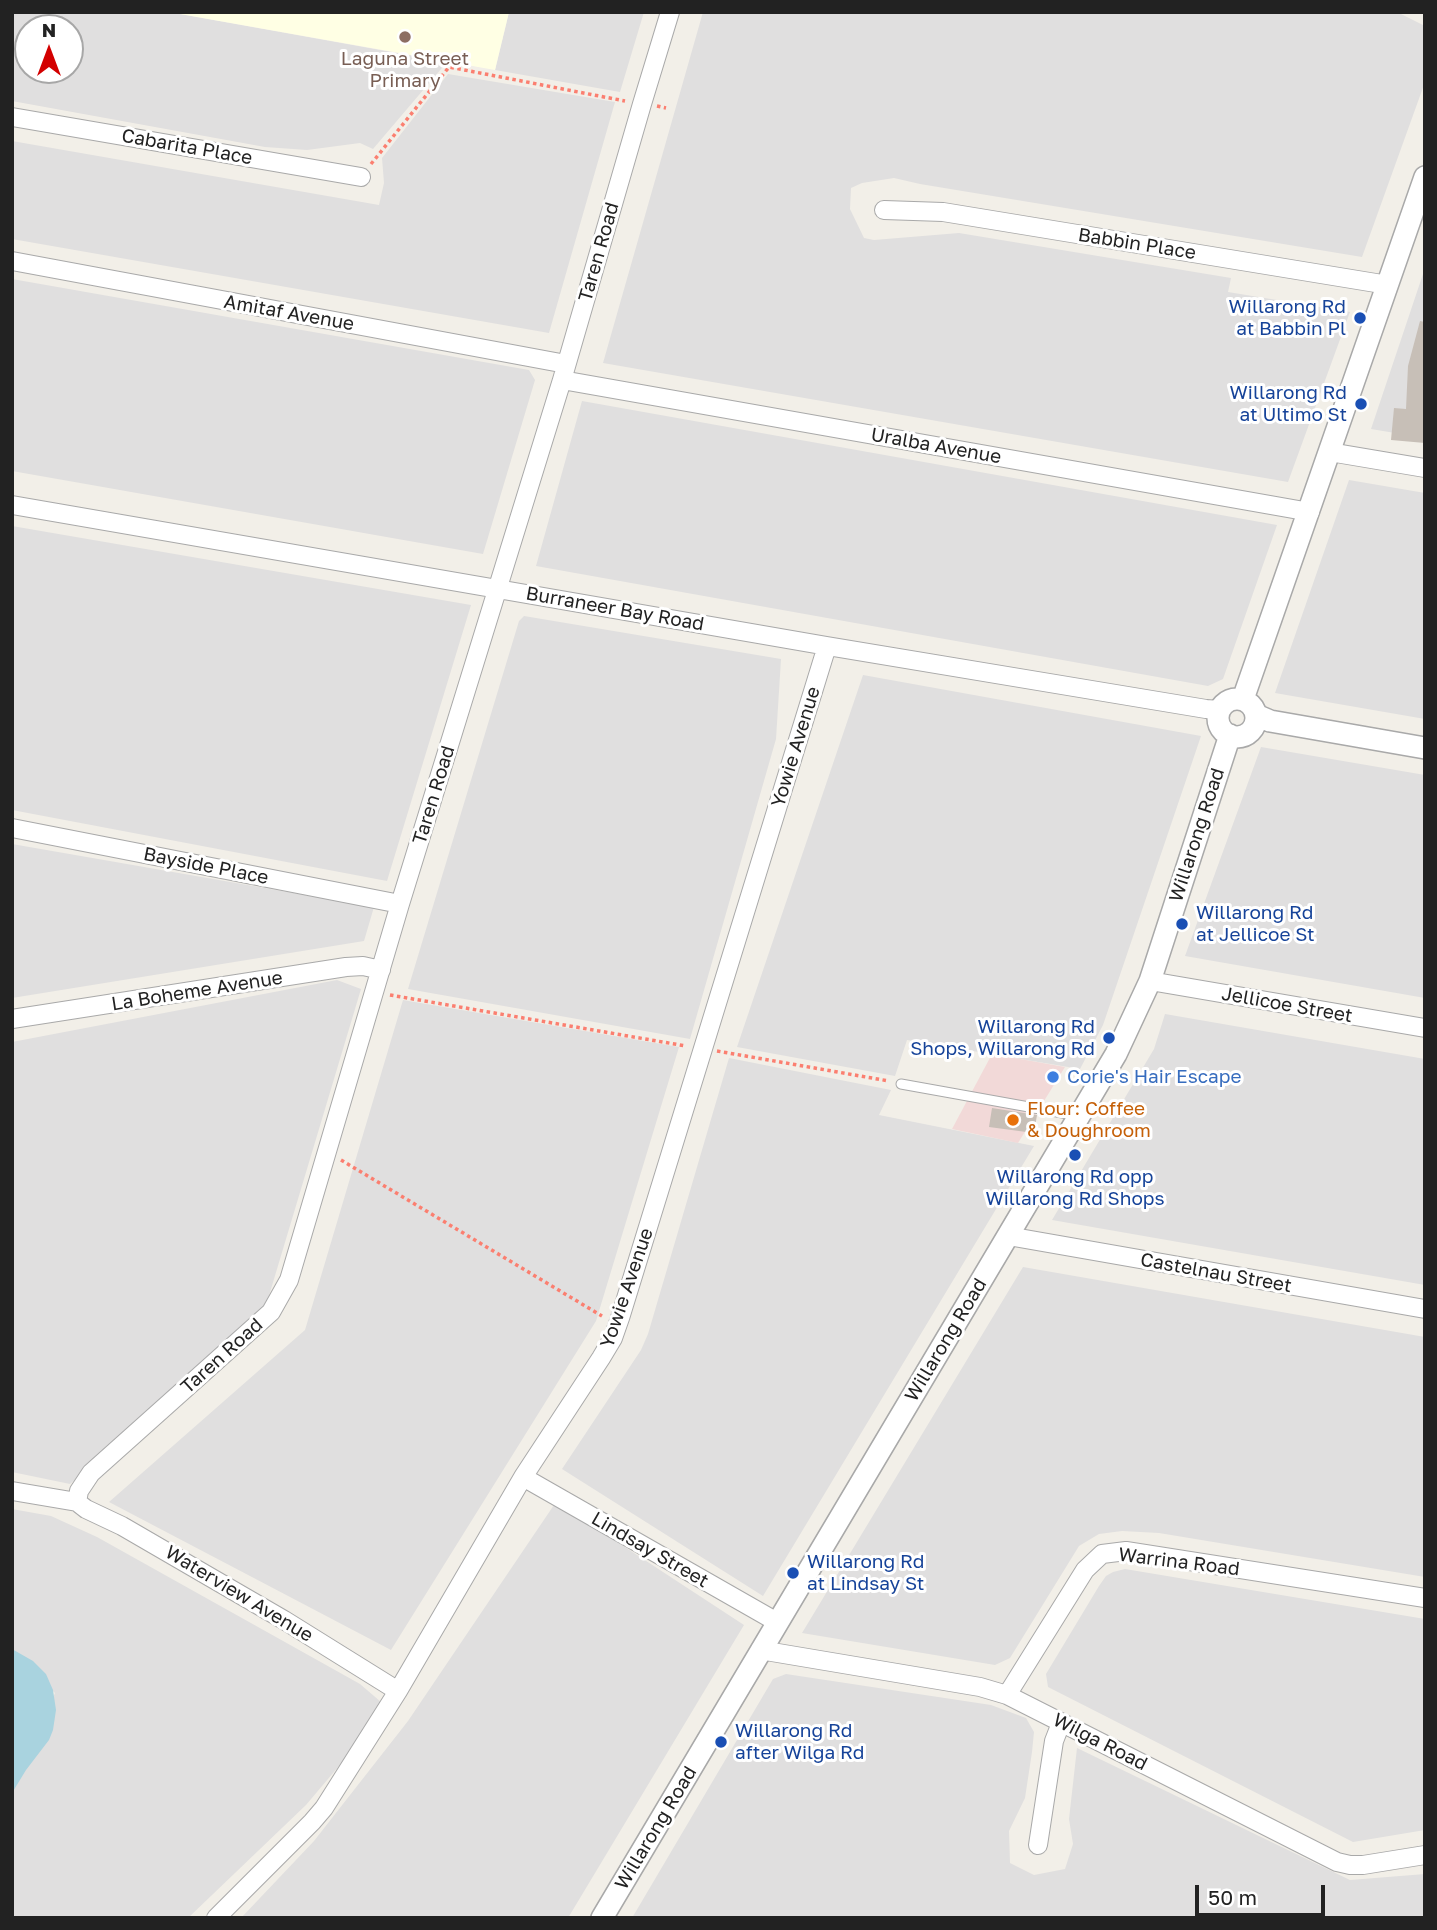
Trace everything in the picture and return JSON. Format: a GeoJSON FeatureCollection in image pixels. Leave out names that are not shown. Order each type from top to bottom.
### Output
{"type":"FeatureCollection","features":[{"type":"Feature","properties":{"kind":"street","name":"Taren Road"},"geometry":{"type":"LineString","coordinates":[[77,1502],[79,1491],[91,1473],[271,1312],[289,1280],[670,12]]}},
{"type":"Feature","properties":{"kind":"street","name":"Cabarita Place"},"geometry":{"type":"LineString","coordinates":[[12,117],[361,177]]}},
{"type":"Feature","properties":{"kind":"street"},"geometry":{"type":"LineString","coordinates":[[1425,177],[1310,512],[1250,707],[1256,722],[1249,733],[1243,736],[1230,735],[1220,727],[1218,720],[1219,710],[1228,700],[1250,707],[1270,721],[1425,748]]}},
{"type":"Feature","properties":{"kind":"street","name":"Babbin Place"},"geometry":{"type":"LineString","coordinates":[[884,210],[943,212],[1388,285]]}},
{"type":"Feature","properties":{"kind":"street","name":"Amitaf Avenue"},"geometry":{"type":"LineString","coordinates":[[12,261],[564,372]]}},
{"type":"Feature","properties":{"kind":"street","name":"Uralba Avenue"},"geometry":{"type":"LineString","coordinates":[[564,372],[1310,512]]}},
{"type":"Feature","properties":{"kind":"street"},"geometry":{"type":"LineString","coordinates":[[1330,452],[1425,468]]}},
{"type":"Feature","properties":{"kind":"street","name":"Burraneer Bay Road"},"geometry":{"type":"LineString","coordinates":[[12,505],[827,646],[1219,710]]}},
{"type":"Feature","properties":{"kind":"street","name":"Yowie Avenue"},"geometry":{"type":"LineString","coordinates":[[216,1918],[324,1808],[398,1691],[523,1476],[601,1358],[618,1325],[827,646]]}},
{"type":"Feature","properties":{"kind":"street","name":"Willarong Road"},"geometry":{"type":"LineString","coordinates":[[602,1918],[1116,1054],[1150,981],[1230,735]]}},
{"type":"Feature","properties":{"kind":"street","name":"Bayside Place"},"geometry":{"type":"LineString","coordinates":[[12,828],[400,904]]}},
{"type":"Feature","properties":{"kind":"street","name":"La Boheme Avenue"},"geometry":{"type":"LineString","coordinates":[[12,1019],[20,1020],[346,967],[363,966],[381,970]]}},
{"type":"Feature","properties":{"kind":"street","name":"Jellicoe Street"},"geometry":{"type":"LineString","coordinates":[[1150,981],[1425,1028]]}},
{"type":"Feature","properties":{"kind":"street","name":"Castelnau Street"},"geometry":{"type":"LineString","coordinates":[[1008,1236],[1425,1309]]}},
{"type":"Feature","properties":{"kind":"street","name":"Lindsay Street"},"geometry":{"type":"LineString","coordinates":[[523,1476],[777,1622]]}},
{"type":"Feature","properties":{"kind":"street","name":"Waterview Avenue"},"geometry":{"type":"LineString","coordinates":[[12,1491],[77,1502],[273,1613],[398,1691]]}},
{"type":"Feature","properties":{"kind":"street","name":"Warrina Road"},"geometry":{"type":"LineString","coordinates":[[1007,1695],[1084,1570],[1102,1554],[1126,1551],[1425,1598]]}},
{"type":"Feature","properties":{"kind":"street","name":"Wilga Road"},"geometry":{"type":"LineString","coordinates":[[760,1650],[979,1687],[1007,1695],[1337,1862],[1350,1866],[1363,1865],[1425,1855]]}},
{"type":"Feature","properties":{"kind":"street"},"geometry":{"type":"LineString","coordinates":[[1038,1845],[1054,1741],[1062,1723]]}},
{"type":"Feature","properties":{"kind":"lane"},"geometry":{"type":"LineString","coordinates":[[901,1084],[1080,1116]]}},
{"type":"Feature","properties":{"kind":"path"},"geometry":{"type":"LineString","coordinates":[[361,177],[449,67],[642,104]]}},
{"type":"Feature","properties":{"kind":"path"},"geometry":{"type":"LineString","coordinates":[[375,992],[901,1084]]}},
{"type":"Feature","properties":{"kind":"path"},"geometry":{"type":"LineString","coordinates":[[327,1152],[618,1325]]}},
{"type":"Feature","properties":{"kind":"shaded area"},"geometry":{"type":"Polygon","coordinates":[[[12,12],[169,12],[447,62],[373,149],[360,143],[307,150],[265,147],[12,101],[12,12]]]}},
{"type":"Feature","properties":{"kind":"shaded area","name":"Laguna Street Primary"},"geometry":{"type":"Polygon","coordinates":[[[169,12],[509,12],[495,70],[169,12]]]}},
{"type":"Feature","properties":{"kind":"shaded area"},"geometry":{"type":"Polygon","coordinates":[[[509,12],[644,12],[620,92],[495,70],[509,12]]]}},
{"type":"Feature","properties":{"kind":"shaded area"},"geometry":{"type":"Polygon","coordinates":[[[703,12],[1397,12],[1425,26],[1425,82],[1362,257],[894,178],[862,183],[851,188],[850,209],[864,238],[874,240],[959,233],[1231,278],[1228,292],[1350,312],[1288,482],[603,363],[703,12]]]}},
{"type":"Feature","properties":{"kind":"shaded area"},"geometry":{"type":"Polygon","coordinates":[[[448,74],[615,102],[549,333],[12,239],[12,141],[379,205],[384,183],[382,158],[448,74]]]}},
{"type":"Feature","properties":{"kind":"shaded area"},"geometry":{"type":"Polygon","coordinates":[[[1425,268],[1425,438],[1371,429],[1425,268]]]}},
{"type":"Feature","properties":{"kind":"shaded area"},"geometry":{"type":"Polygon","coordinates":[[[12,279],[529,370],[535,380],[483,554],[12,471],[12,279]]]}},
{"type":"Feature","properties":{"kind":"shaded area"},"geometry":{"type":"Polygon","coordinates":[[[582,401],[1277,525],[1223,679],[1208,686],[536,566],[582,401]]]}},
{"type":"Feature","properties":{"kind":"shaded area"},"geometry":{"type":"Polygon","coordinates":[[[1349,480],[1425,493],[1425,719],[1275,693],[1349,480]]]}},
{"type":"Feature","properties":{"kind":"shaded area"},"geometry":{"type":"Polygon","coordinates":[[[12,526],[471,605],[387,881],[12,810],[12,526]]]}},
{"type":"Feature","properties":{"kind":"shaded area"},"geometry":{"type":"Polygon","coordinates":[[[524,616],[781,659],[776,739],[690,1039],[408,989],[519,621],[524,616]]]}},
{"type":"Feature","properties":{"kind":"shaded area"},"geometry":{"type":"Polygon","coordinates":[[[863,675],[1201,736],[1103,1025],[1080,1069],[907,1040],[895,1076],[737,1047],[863,675]]]}},
{"type":"Feature","properties":{"kind":"shaded area"},"geometry":{"type":"Polygon","coordinates":[[[1261,747],[1425,775],[1425,998],[1185,956],[1261,747]]]}},
{"type":"Feature","properties":{"kind":"shaded area"},"geometry":{"type":"Polygon","coordinates":[[[12,844],[374,907],[364,941],[12,998],[12,844]]]}},
{"type":"Feature","properties":{"kind":"shaded area"},"geometry":{"type":"Polygon","coordinates":[[[337,980],[361,989],[265,1309],[70,1484],[12,1472],[12,1042],[337,980]]]}},
{"type":"Feature","properties":{"kind":"shaded area"},"geometry":{"type":"Polygon","coordinates":[[[403,1000],[679,1047],[596,1321],[391,1650],[109,1502],[305,1330],[403,1000]]]}},
{"type":"Feature","properties":{"kind":"shaded area"},"geometry":{"type":"Polygon","coordinates":[[[1165,1014],[1425,1059],[1425,1285],[1052,1220],[1154,1049],[1165,1014]]]}},
{"type":"Feature","properties":{"kind":"shaded area"},"geometry":{"type":"Polygon","coordinates":[[[992,1054],[1065,1067],[1018,1143],[952,1129],[992,1054]]]}},
{"type":"Feature","properties":{"kind":"shaded area"},"geometry":{"type":"Polygon","coordinates":[[[729,1058],[891,1090],[879,1115],[1034,1146],[763,1596],[562,1469],[641,1350],[648,1334],[729,1058]]]}},
{"type":"Feature","properties":{"kind":"shaded area"},"geometry":{"type":"Polygon","coordinates":[[[1023,1267],[1425,1337],[1425,1577],[1159,1533],[1122,1531],[1099,1534],[1079,1546],[1010,1658],[995,1665],[802,1633],[1023,1267]]]}},
{"type":"Feature","properties":{"kind":"shaded area"},"geometry":{"type":"Polygon","coordinates":[[[556,1502],[744,1625],[568,1918],[241,1918],[314,1841],[408,1721],[556,1502]]]}},
{"type":"Feature","properties":{"kind":"shaded area"},"geometry":{"type":"Polygon","coordinates":[[[12,1509],[51,1516],[97,1537],[360,1684],[388,1708],[306,1805],[188,1918],[12,1918],[12,1789],[55,1693],[12,1651],[12,1509]]]}},
{"type":"Feature","properties":{"kind":"shaded area"},"geometry":{"type":"Polygon","coordinates":[[[1125,1569],[1425,1619],[1425,1830],[1353,1842],[1048,1687],[1046,1674],[1099,1586],[1106,1576],[1125,1569]]]}},
{"type":"Feature","properties":{"kind":"shaded area"},"geometry":{"type":"Polygon","coordinates":[[[786,1674],[991,1705],[1026,1718],[1034,1732],[1032,1752],[1025,1798],[1009,1831],[1010,1863],[1034,1875],[1065,1869],[1073,1844],[1069,1819],[1077,1748],[1350,1880],[1425,1874],[1425,1918],[632,1918],[773,1679],[786,1674]]]}},
{"type":"Feature","properties":{"kind":"water"},"geometry":{"type":"Polygon","coordinates":[[[12,1649],[33,1661],[46,1674],[53,1690],[56,1710],[49,1740],[12,1793],[12,1649]]]}},
{"type":"Feature","properties":{"kind":"building"},"geometry":{"type":"Polygon","coordinates":[[[1420,321],[1425,322],[1425,443],[1391,440],[1394,408],[1406,409],[1408,366],[1420,321]]]}},
{"type":"Feature","properties":{"kind":"building","name":"Flour: Coffee & Doughroom"},"geometry":{"type":"Polygon","coordinates":[[[992,1108],[1037,1115],[1034,1133],[989,1127],[992,1108]]]}},
{"type":"Feature","properties":{"kind":"place","name":"Laguna Street Primary"},"geometry":{"type":"Point","coordinates":[405,37]}},
{"type":"Feature","properties":{"kind":"place","name":"Willarong Rd at Babbin Pl"},"geometry":{"type":"Point","coordinates":[1360,318]}},
{"type":"Feature","properties":{"kind":"place","name":"Willarong Rd at Ultimo St"},"geometry":{"type":"Point","coordinates":[1361,404]}},
{"type":"Feature","properties":{"kind":"place","name":"Willarong Rd at Jellicoe St"},"geometry":{"type":"Point","coordinates":[1182,924]}},
{"type":"Feature","properties":{"kind":"place","name":"Willarong Rd Shops, Willarong Rd"},"geometry":{"type":"Point","coordinates":[1109,1038]}},
{"type":"Feature","properties":{"kind":"place","name":"Corie's Hair Escape"},"geometry":{"type":"Point","coordinates":[1053,1077]}},
{"type":"Feature","properties":{"kind":"place","name":"Flour: Coffee & Doughroom"},"geometry":{"type":"Point","coordinates":[1013,1120]}},
{"type":"Feature","properties":{"kind":"place","name":"Willarong Rd opp Willarong Rd Shops"},"geometry":{"type":"Point","coordinates":[1075,1155]}},
{"type":"Feature","properties":{"kind":"place","name":"Willarong Rd at Lindsay St"},"geometry":{"type":"Point","coordinates":[793,1573]}},
{"type":"Feature","properties":{"kind":"place","name":"Willarong Rd after Wilga Rd"},"geometry":{"type":"Point","coordinates":[721,1742]}}]}
